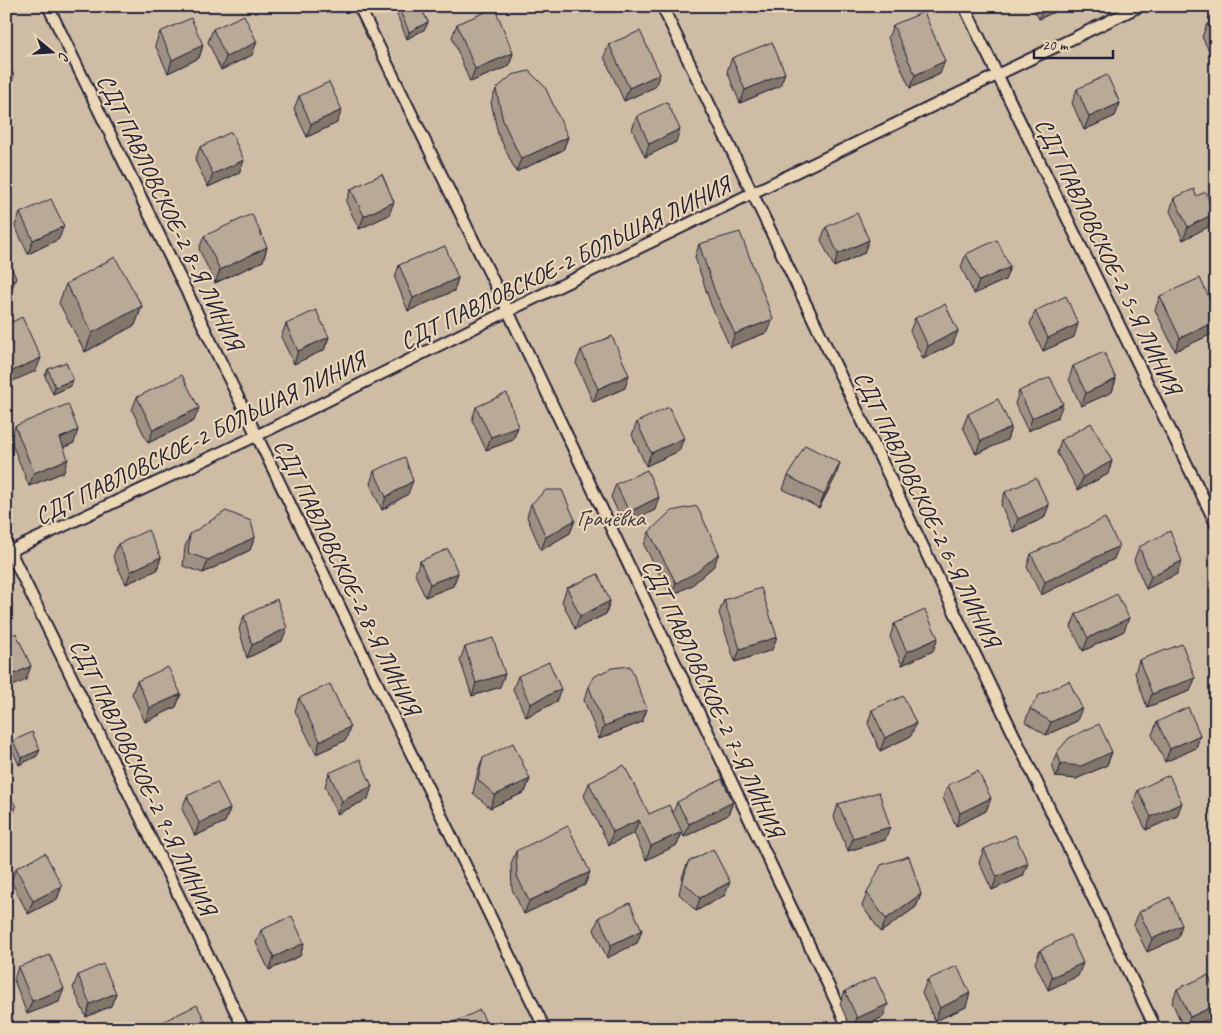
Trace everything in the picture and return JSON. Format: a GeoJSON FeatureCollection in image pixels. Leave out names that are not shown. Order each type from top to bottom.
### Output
{"type":"FeatureCollection","features":[{"type":"Feature","properties":{"kind":"lane","name":"СДТ ПАВЛОВСКОЕ-2 8-Я ЛИНИЯ"},"geometry":{"type":"LineString","coordinates":[[48,6],[545,1029]]}},
{"type":"Feature","properties":{"kind":"lane","name":"СДТ ПАВЛОВСКОЕ-2 7-Я ЛИНИЯ"},"geometry":{"type":"LineString","coordinates":[[359,6],[508,311],[848,1029]]}},
{"type":"Feature","properties":{"kind":"lane","name":"СДТ ПАВЛОВСКОЕ-2 6-Я ЛИНИЯ"},"geometry":{"type":"LineString","coordinates":[[662,6],[1156,1029]]}},
{"type":"Feature","properties":{"kind":"lane","name":"СДТ ПАВЛОВСКОЕ-2 5-Я ЛИНИЯ"},"geometry":{"type":"LineString","coordinates":[[964,6],[1216,524]]}},
{"type":"Feature","properties":{"kind":"lane","name":"СДТ ПАВЛОВСКОЕ-2 БОЛЬШАЯ ЛИНИЯ"},"geometry":{"type":"LineString","coordinates":[[8,549],[256,436],[508,311],[1140,6]]}},
{"type":"Feature","properties":{"kind":"lane","name":"СДТ ПАВЛОВСКОЕ-2 9-Я ЛИНИЯ"},"geometry":{"type":"LineString","coordinates":[[8,549],[244,1029]]}},
{"type":"Feature","properties":{"kind":"green space","name":"Грачёвка"},"geometry":{"type":"Polygon","coordinates":[[[6,6],[1216,6],[1216,1029],[6,1029],[6,6]]]}},
{"type":"Feature","properties":{"kind":"building"},"geometry":{"type":"Polygon","coordinates":[[[6,6],[13,6],[6,11],[6,6]]]}},
{"type":"Feature","properties":{"kind":"building"},"geometry":{"type":"Polygon","coordinates":[[[398,6],[420,6],[428,22],[409,32],[398,6]]]}},
{"type":"Feature","properties":{"kind":"building"},"geometry":{"type":"Polygon","coordinates":[[[495,8],[513,53],[475,69],[457,24],[495,8]]]}},
{"type":"Feature","properties":{"kind":"building"},"geometry":{"type":"Polygon","coordinates":[[[924,12],[945,61],[915,75],[893,25],[924,12]]]}},
{"type":"Feature","properties":{"kind":"building"},"geometry":{"type":"Polygon","coordinates":[[[244,15],[257,42],[226,57],[213,29],[244,15]]]}},
{"type":"Feature","properties":{"kind":"building"},"geometry":{"type":"Polygon","coordinates":[[[191,18],[203,45],[172,60],[160,32],[191,18]]]}},
{"type":"Feature","properties":{"kind":"building"},"geometry":{"type":"Polygon","coordinates":[[[1216,19],[1216,42],[1207,24],[1216,19]]]}},
{"type":"Feature","properties":{"kind":"building"},"geometry":{"type":"Polygon","coordinates":[[[640,31],[660,74],[629,88],[609,44],[640,31]]]}},
{"type":"Feature","properties":{"kind":"building"},"geometry":{"type":"Polygon","coordinates":[[[772,42],[785,73],[745,90],[732,58],[772,42]]]}},
{"type":"Feature","properties":{"kind":"building"},"geometry":{"type":"Polygon","coordinates":[[[6,58],[14,76],[6,80],[6,58]]]}},
{"type":"Feature","properties":{"kind":"building"},"geometry":{"type":"Polygon","coordinates":[[[529,71],[545,87],[568,137],[521,159],[503,121],[496,89],[512,75],[529,71]]]}},
{"type":"Feature","properties":{"kind":"building"},"geometry":{"type":"Polygon","coordinates":[[[1107,75],[1120,103],[1089,117],[1077,89],[1107,75]]]}},
{"type":"Feature","properties":{"kind":"building"},"geometry":{"type":"Polygon","coordinates":[[[329,82],[342,110],[311,124],[299,96],[329,82]]]}},
{"type":"Feature","properties":{"kind":"building"},"geometry":{"type":"Polygon","coordinates":[[[667,102],[680,129],[649,144],[637,116],[667,102]]]}},
{"type":"Feature","properties":{"kind":"building"},"geometry":{"type":"Polygon","coordinates":[[[231,132],[244,160],[213,174],[200,147],[231,132]]]}},
{"type":"Feature","properties":{"kind":"building"},"geometry":{"type":"Polygon","coordinates":[[[382,174],[394,202],[364,216],[351,189],[382,174]]]}},
{"type":"Feature","properties":{"kind":"building"},"geometry":{"type":"Polygon","coordinates":[[[1194,189],[1196,196],[1206,192],[1213,214],[1188,227],[1174,198],[1194,189]]]}},
{"type":"Feature","properties":{"kind":"building"},"geometry":{"type":"Polygon","coordinates":[[[51,199],[64,226],[33,240],[20,213],[51,199]]]}},
{"type":"Feature","properties":{"kind":"building"},"geometry":{"type":"Polygon","coordinates":[[[857,213],[869,240],[838,254],[826,227],[857,213]]]}},
{"type":"Feature","properties":{"kind":"building"},"geometry":{"type":"Polygon","coordinates":[[[252,214],[267,247],[220,270],[204,236],[252,214]]]}},
{"type":"Feature","properties":{"kind":"building"},"geometry":{"type":"Polygon","coordinates":[[[740,232],[773,319],[735,334],[715,292],[699,244],[740,232]]]}},
{"type":"Feature","properties":{"kind":"building"},"geometry":{"type":"Polygon","coordinates":[[[997,240],[1010,267],[979,281],[966,254],[997,240]]]}},
{"type":"Feature","properties":{"kind":"building"},"geometry":{"type":"Polygon","coordinates":[[[445,246],[458,278],[413,298],[399,265],[445,246]]]}},
{"type":"Feature","properties":{"kind":"building"},"geometry":{"type":"Polygon","coordinates":[[[6,255],[16,278],[6,283],[6,255]]]}},
{"type":"Feature","properties":{"kind":"building"},"geometry":{"type":"Polygon","coordinates":[[[115,257],[142,306],[92,333],[66,284],[115,257]]]}},
{"type":"Feature","properties":{"kind":"building"},"geometry":{"type":"Polygon","coordinates":[[[1200,278],[1216,313],[1216,321],[1180,338],[1160,296],[1200,278]]]}},
{"type":"Feature","properties":{"kind":"building"},"geometry":{"type":"Polygon","coordinates":[[[1066,296],[1078,324],[1048,338],[1035,311],[1066,296]]]}},
{"type":"Feature","properties":{"kind":"building"},"geometry":{"type":"Polygon","coordinates":[[[945,304],[958,331],[928,346],[915,318],[945,304]]]}},
{"type":"Feature","properties":{"kind":"building"},"geometry":{"type":"Polygon","coordinates":[[[316,310],[329,337],[298,351],[286,324],[316,310]]]}},
{"type":"Feature","properties":{"kind":"building"},"geometry":{"type":"Polygon","coordinates":[[[22,317],[41,358],[8,373],[6,369],[6,325],[22,317]]]}},
{"type":"Feature","properties":{"kind":"building"},"geometry":{"type":"Polygon","coordinates":[[[612,336],[629,375],[598,389],[581,350],[612,336]]]}},
{"type":"Feature","properties":{"kind":"building"},"geometry":{"type":"Polygon","coordinates":[[[1104,352],[1116,379],[1086,393],[1073,366],[1104,352]]]}},
{"type":"Feature","properties":{"kind":"building"},"geometry":{"type":"Polygon","coordinates":[[[66,362],[73,380],[55,387],[48,369],[66,362]]]}},
{"type":"Feature","properties":{"kind":"building"},"geometry":{"type":"Polygon","coordinates":[[[182,375],[199,408],[153,430],[137,397],[182,375]]]}},
{"type":"Feature","properties":{"kind":"building"},"geometry":{"type":"Polygon","coordinates":[[[1050,377],[1063,404],[1032,418],[1019,391],[1050,377]]]}},
{"type":"Feature","properties":{"kind":"building"},"geometry":{"type":"Polygon","coordinates":[[[507,393],[518,427],[491,437],[476,407],[507,393]]]}},
{"type":"Feature","properties":{"kind":"building"},"geometry":{"type":"Polygon","coordinates":[[[998,399],[1011,427],[981,441],[968,414],[998,399]]]}},
{"type":"Feature","properties":{"kind":"building"},"geometry":{"type":"Polygon","coordinates":[[[68,404],[78,430],[60,438],[68,459],[34,473],[15,426],[68,404]]]}},
{"type":"Feature","properties":{"kind":"building"},"geometry":{"type":"Polygon","coordinates":[[[669,407],[684,438],[651,453],[637,422],[669,407]]]}},
{"type":"Feature","properties":{"kind":"building"},"geometry":{"type":"Polygon","coordinates":[[[1091,423],[1112,461],[1083,477],[1061,440],[1091,423]]]}},
{"type":"Feature","properties":{"kind":"building"},"geometry":{"type":"Polygon","coordinates":[[[805,445],[840,463],[824,495],[788,476],[805,445]]]}},
{"type":"Feature","properties":{"kind":"building"},"geometry":{"type":"Polygon","coordinates":[[[405,457],[413,481],[386,497],[374,471],[405,457]]]}},
{"type":"Feature","properties":{"kind":"building"},"geometry":{"type":"Polygon","coordinates":[[[647,470],[659,497],[629,512],[616,484],[647,470]]]}},
{"type":"Feature","properties":{"kind":"building"},"geometry":{"type":"Polygon","coordinates":[[[1036,478],[1049,505],[1018,519],[1005,492],[1036,478]]]}},
{"type":"Feature","properties":{"kind":"building"},"geometry":{"type":"Polygon","coordinates":[[[546,490],[562,490],[575,520],[546,537],[531,504],[546,490]]]}},
{"type":"Feature","properties":{"kind":"building"},"geometry":{"type":"Polygon","coordinates":[[[697,506],[719,553],[697,572],[676,583],[649,532],[671,511],[697,506]]]}},
{"type":"Feature","properties":{"kind":"building"},"geometry":{"type":"Polygon","coordinates":[[[226,511],[251,521],[255,537],[208,560],[188,553],[190,534],[226,511]]]}},
{"type":"Feature","properties":{"kind":"building"},"geometry":{"type":"Polygon","coordinates":[[[1105,518],[1119,546],[1045,582],[1031,554],[1105,518]]]}},
{"type":"Feature","properties":{"kind":"building"},"geometry":{"type":"Polygon","coordinates":[[[148,530],[161,557],[131,571],[118,544],[148,530]]]}},
{"type":"Feature","properties":{"kind":"building"},"geometry":{"type":"Polygon","coordinates":[[[1170,531],[1182,561],[1151,576],[1139,547],[1170,531]]]}},
{"type":"Feature","properties":{"kind":"building"},"geometry":{"type":"Polygon","coordinates":[[[448,549],[458,573],[430,584],[420,561],[448,549]]]}},
{"type":"Feature","properties":{"kind":"building"},"geometry":{"type":"Polygon","coordinates":[[[598,574],[610,601],[580,616],[567,588],[598,574]]]}},
{"type":"Feature","properties":{"kind":"building"},"geometry":{"type":"Polygon","coordinates":[[[761,588],[777,637],[740,649],[724,600],[761,588]]]}},
{"type":"Feature","properties":{"kind":"building"},"geometry":{"type":"Polygon","coordinates":[[[1117,594],[1129,618],[1088,638],[1076,614],[1117,594]]]}},
{"type":"Feature","properties":{"kind":"building"},"geometry":{"type":"Polygon","coordinates":[[[277,599],[287,628],[252,645],[244,616],[277,599]]]}},
{"type":"Feature","properties":{"kind":"building"},"geometry":{"type":"Polygon","coordinates":[[[925,610],[938,638],[907,652],[894,624],[925,610]]]}},
{"type":"Feature","properties":{"kind":"building"},"geometry":{"type":"Polygon","coordinates":[[[16,633],[31,666],[6,678],[6,638],[16,633]]]}},
{"type":"Feature","properties":{"kind":"building"},"geometry":{"type":"Polygon","coordinates":[[[493,638],[505,674],[476,683],[465,647],[493,638]]]}},
{"type":"Feature","properties":{"kind":"building"},"geometry":{"type":"Polygon","coordinates":[[[1182,644],[1195,678],[1152,694],[1139,660],[1182,644]]]}},
{"type":"Feature","properties":{"kind":"building"},"geometry":{"type":"Polygon","coordinates":[[[549,662],[561,689],[530,704],[518,676],[549,662]]]}},
{"type":"Feature","properties":{"kind":"building"},"geometry":{"type":"Polygon","coordinates":[[[630,666],[647,709],[604,726],[589,687],[593,677],[612,668],[630,666]]]}},
{"type":"Feature","properties":{"kind":"building"},"geometry":{"type":"Polygon","coordinates":[[[168,667],[181,694],[150,708],[137,681],[168,667]]]}},
{"type":"Feature","properties":{"kind":"building"},"geometry":{"type":"Polygon","coordinates":[[[1069,681],[1082,708],[1051,722],[1030,709],[1039,695],[1069,681]]]}},
{"type":"Feature","properties":{"kind":"building"},"geometry":{"type":"Polygon","coordinates":[[[330,684],[350,727],[320,741],[299,698],[330,684]]]}},
{"type":"Feature","properties":{"kind":"building"},"geometry":{"type":"Polygon","coordinates":[[[903,696],[916,723],[885,738],[872,710],[903,696]]]}},
{"type":"Feature","properties":{"kind":"building"},"geometry":{"type":"Polygon","coordinates":[[[1188,707],[1200,735],[1170,749],[1157,722],[1188,707]]]}},
{"type":"Feature","properties":{"kind":"building"},"geometry":{"type":"Polygon","coordinates":[[[1099,724],[1112,752],[1081,766],[1061,764],[1057,752],[1069,738],[1099,724]]]}},
{"type":"Feature","properties":{"kind":"building"},"geometry":{"type":"Polygon","coordinates":[[[32,732],[40,750],[21,758],[13,741],[32,732]]]}},
{"type":"Feature","properties":{"kind":"building"},"geometry":{"type":"Polygon","coordinates":[[[513,743],[530,779],[495,795],[478,780],[483,758],[513,743]]]}},
{"type":"Feature","properties":{"kind":"building"},"geometry":{"type":"Polygon","coordinates":[[[360,759],[372,786],[342,801],[329,773],[360,759]]]}},
{"type":"Feature","properties":{"kind":"building"},"geometry":{"type":"Polygon","coordinates":[[[624,765],[649,814],[669,805],[682,832],[651,846],[639,820],[613,832],[589,783],[624,765]]]}},
{"type":"Feature","properties":{"kind":"building"},"geometry":{"type":"Polygon","coordinates":[[[978,771],[991,798],[960,813],[948,785],[978,771]]]}},
{"type":"Feature","properties":{"kind":"building"},"geometry":{"type":"Polygon","coordinates":[[[1169,775],[1182,803],[1151,817],[1138,790],[1169,775]]]}},
{"type":"Feature","properties":{"kind":"building"},"geometry":{"type":"Polygon","coordinates":[[[722,779],[733,802],[689,824],[677,802],[722,779]]]}},
{"type":"Feature","properties":{"kind":"building"},"geometry":{"type":"Polygon","coordinates":[[[217,782],[230,809],[199,823],[187,796],[217,782]]]}},
{"type":"Feature","properties":{"kind":"building"},"geometry":{"type":"Polygon","coordinates":[[[6,787],[16,807],[6,812],[6,787]]]}},
{"type":"Feature","properties":{"kind":"building"},"geometry":{"type":"Polygon","coordinates":[[[879,792],[890,827],[853,838],[838,804],[879,792]]]}},
{"type":"Feature","properties":{"kind":"building"},"geometry":{"type":"Polygon","coordinates":[[[568,826],[590,872],[529,901],[517,876],[516,851],[568,826]]]}},
{"type":"Feature","properties":{"kind":"building"},"geometry":{"type":"Polygon","coordinates":[[[1015,835],[1028,863],[997,877],[984,849],[1015,835]]]}},
{"type":"Feature","properties":{"kind":"building"},"geometry":{"type":"Polygon","coordinates":[[[713,849],[730,882],[700,898],[683,881],[688,862],[713,849]]]}},
{"type":"Feature","properties":{"kind":"building"},"geometry":{"type":"Polygon","coordinates":[[[45,853],[62,886],[33,901],[16,868],[45,853]]]}},
{"type":"Feature","properties":{"kind":"building"},"geometry":{"type":"Polygon","coordinates":[[[909,856],[921,894],[886,919],[867,893],[881,865],[909,856]]]}},
{"type":"Feature","properties":{"kind":"building"},"geometry":{"type":"Polygon","coordinates":[[[1170,897],[1182,925],[1152,939],[1139,912],[1170,897]]]}},
{"type":"Feature","properties":{"kind":"building"},"geometry":{"type":"Polygon","coordinates":[[[630,903],[642,930],[611,945],[599,917],[630,903]]]}},
{"type":"Feature","properties":{"kind":"building"},"geometry":{"type":"Polygon","coordinates":[[[6,911],[12,922],[6,925],[6,911]]]}},
{"type":"Feature","properties":{"kind":"building"},"geometry":{"type":"Polygon","coordinates":[[[292,916],[304,943],[274,957],[261,930],[292,916]]]}},
{"type":"Feature","properties":{"kind":"building"},"geometry":{"type":"Polygon","coordinates":[[[1070,935],[1083,963],[1052,977],[1040,950],[1070,935]]]}},
{"type":"Feature","properties":{"kind":"building"},"geometry":{"type":"Polygon","coordinates":[[[50,955],[64,989],[32,1001],[18,967],[50,955]]]}},
{"type":"Feature","properties":{"kind":"building"},"geometry":{"type":"Polygon","coordinates":[[[103,964],[116,993],[90,1004],[78,975],[103,964]]]}},
{"type":"Feature","properties":{"kind":"building"},"geometry":{"type":"Polygon","coordinates":[[[957,966],[970,993],[940,1008],[927,980],[957,966]]]}},
{"type":"Feature","properties":{"kind":"building"},"geometry":{"type":"Polygon","coordinates":[[[1208,975],[1216,993],[1216,1005],[1190,1017],[1177,989],[1208,975]]]}},
{"type":"Feature","properties":{"kind":"building"},"geometry":{"type":"Polygon","coordinates":[[[875,977],[888,1004],[857,1018],[845,991],[875,977]]]}},
{"type":"Feature","properties":{"kind":"building"},"geometry":{"type":"Polygon","coordinates":[[[197,1005],[209,1029],[163,1029],[160,1023],[197,1005]]]}},
{"type":"Feature","properties":{"kind":"building"},"geometry":{"type":"Polygon","coordinates":[[[480,1010],[489,1029],[452,1029],[450,1024],[480,1010]]]}}]}
